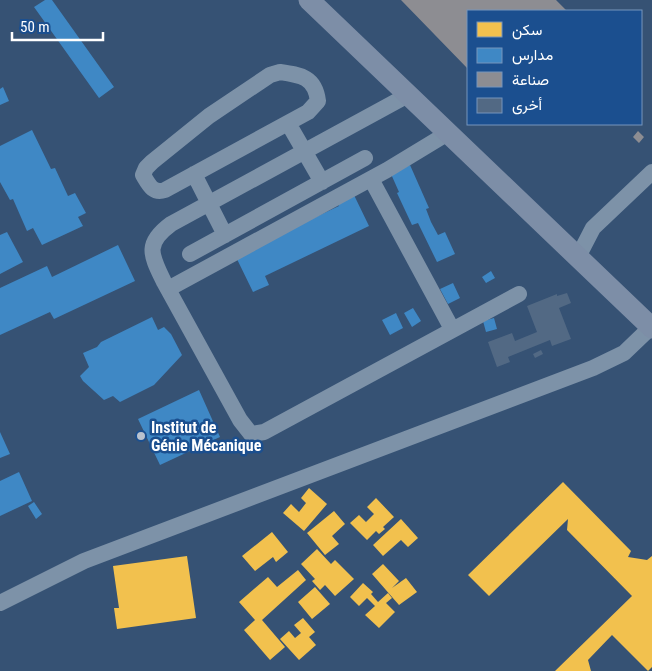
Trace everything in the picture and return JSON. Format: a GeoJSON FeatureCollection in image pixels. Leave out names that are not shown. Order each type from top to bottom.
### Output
{"type":"FeatureCollection","features":[{"type":"Feature","properties":{"kind":"main road"},"geometry":{"type":"LineString","coordinates":[[309,0],[652,327]]}},
{"type":"Feature","properties":{"kind":"street"},"geometry":{"type":"LineString","coordinates":[[280,72],[296,74],[311,82],[316,89],[318,101],[308,112],[194,174],[159,192],[154,191],[148,185],[143,175],[146,168],[152,162],[209,116],[270,75],[280,72]]}},
{"type":"Feature","properties":{"kind":"street"},"geometry":{"type":"LineString","coordinates":[[408,95],[171,224],[161,232],[153,244],[154,260],[168,289],[240,420],[251,434],[264,432],[519,294]]}},
{"type":"Feature","properties":{"kind":"street"},"geometry":{"type":"LineString","coordinates":[[288,123],[322,182]]}},
{"type":"Feature","properties":{"kind":"street"},"geometry":{"type":"LineString","coordinates":[[168,289],[371,179],[448,133]]}},
{"type":"Feature","properties":{"kind":"street"},"geometry":{"type":"LineString","coordinates":[[190,254],[365,158]]}},
{"type":"Feature","properties":{"kind":"street"},"geometry":{"type":"LineString","coordinates":[[578,257],[593,228],[652,172]]}},
{"type":"Feature","properties":{"kind":"street"},"geometry":{"type":"LineString","coordinates":[[194,174],[225,235]]}},
{"type":"Feature","properties":{"kind":"street"},"geometry":{"type":"LineString","coordinates":[[371,179],[452,329]]}},
{"type":"Feature","properties":{"kind":"street"},"geometry":{"type":"LineString","coordinates":[[0,603],[84,560],[593,368],[624,353],[652,327]]}},
{"type":"Feature","properties":{"kind":"building: سكن"},"geometry":{"type":"Polygon","coordinates":[[[563,482],[631,551],[628,557],[647,560],[652,556],[652,667],[648,671],[612,635],[588,660],[591,671],[555,671],[632,596],[567,530],[568,519],[489,596],[468,575],[563,482]]]}},
{"type":"Feature","properties":{"kind":"building: سكن"},"geometry":{"type":"Polygon","coordinates":[[[309,488],[327,504],[304,531],[283,513],[291,504],[299,512],[306,503],[301,498],[309,488]]]}},
{"type":"Feature","properties":{"kind":"building: سكن"},"geometry":{"type":"Polygon","coordinates":[[[376,498],[394,517],[383,527],[385,529],[379,534],[376,531],[367,540],[350,523],[359,515],[366,522],[374,514],[367,507],[376,498]]]}},
{"type":"Feature","properties":{"kind":"building: سكن"},"geometry":{"type":"Polygon","coordinates":[[[334,511],[345,524],[332,536],[339,544],[325,555],[307,533],[334,511]]]}},
{"type":"Feature","properties":{"kind":"building: سكن"},"geometry":{"type":"Polygon","coordinates":[[[401,519],[418,538],[408,547],[401,540],[383,556],[373,545],[401,519]]]}},
{"type":"Feature","properties":{"kind":"building: سكن"},"geometry":{"type":"Polygon","coordinates":[[[272,532],[288,552],[276,562],[273,557],[255,571],[242,556],[272,532]]]}},
{"type":"Feature","properties":{"kind":"building: سكن"},"geometry":{"type":"Polygon","coordinates":[[[317,549],[331,564],[335,560],[354,579],[335,596],[325,585],[320,590],[312,581],[315,579],[301,564],[317,549]]]}},
{"type":"Feature","properties":{"kind":"building: سكن"},"geometry":{"type":"Polygon","coordinates":[[[187,556],[196,618],[117,629],[114,608],[119,608],[113,566],[187,556]]]}},
{"type":"Feature","properties":{"kind":"building: سكن"},"geometry":{"type":"Polygon","coordinates":[[[383,564],[399,581],[392,588],[406,578],[417,592],[399,605],[372,574],[383,564]]]}},
{"type":"Feature","properties":{"kind":"building: سكن"},"geometry":{"type":"Polygon","coordinates":[[[298,570],[306,580],[262,620],[285,647],[270,660],[244,630],[255,620],[239,602],[268,577],[277,587],[298,570]]]}},
{"type":"Feature","properties":{"kind":"building: سكن"},"geometry":{"type":"Polygon","coordinates":[[[363,583],[373,592],[371,594],[378,602],[388,593],[392,598],[386,603],[395,612],[379,628],[365,615],[375,606],[367,598],[359,606],[350,597],[363,583]]]}},
{"type":"Feature","properties":{"kind":"building: سكن"},"geometry":{"type":"Polygon","coordinates":[[[315,587],[330,604],[312,619],[298,602],[315,587]]]}},
{"type":"Feature","properties":{"kind":"building: سكن"},"geometry":{"type":"Polygon","coordinates":[[[303,618],[315,632],[309,637],[316,645],[299,660],[280,639],[289,631],[295,638],[301,633],[294,625],[303,618]]]}},
{"type":"Feature","properties":{"kind":"building: مدارس"},"geometry":{"type":"Polygon","coordinates":[[[45,0],[52,0],[114,87],[99,98],[34,7],[45,0]]]}},
{"type":"Feature","properties":{"kind":"building: مدارس"},"geometry":{"type":"Polygon","coordinates":[[[3,87],[9,101],[0,105],[0,89],[3,87]]]}},
{"type":"Feature","properties":{"kind":"building: مدارس"},"geometry":{"type":"Polygon","coordinates":[[[32,130],[51,169],[55,168],[68,196],[75,193],[86,213],[78,217],[83,226],[42,245],[33,228],[27,231],[13,199],[10,200],[0,182],[0,146],[32,130]]]}},
{"type":"Feature","properties":{"kind":"building: مدارس"},"geometry":{"type":"Polygon","coordinates":[[[410,165],[429,208],[426,209],[431,222],[438,235],[445,232],[455,254],[437,262],[418,223],[412,225],[397,193],[399,192],[391,174],[410,165]]]}},
{"type":"Feature","properties":{"kind":"building: مدارس"},"geometry":{"type":"Polygon","coordinates":[[[353,193],[369,226],[265,276],[269,285],[253,292],[235,255],[339,206],[336,201],[353,193]]]}},
{"type":"Feature","properties":{"kind":"building: مدارس"},"geometry":{"type":"Polygon","coordinates":[[[7,232],[23,262],[0,274],[0,235],[7,232]]]}},
{"type":"Feature","properties":{"kind":"building: مدارس"},"geometry":{"type":"Polygon","coordinates":[[[118,245],[135,281],[54,319],[50,312],[0,335],[0,288],[47,266],[52,277],[118,245]]]}},
{"type":"Feature","properties":{"kind":"building: مدارس"},"geometry":{"type":"Polygon","coordinates":[[[491,271],[495,278],[486,283],[482,277],[491,271]]]}},
{"type":"Feature","properties":{"kind":"building: مدارس"},"geometry":{"type":"Polygon","coordinates":[[[453,283],[460,298],[448,304],[440,289],[453,283]]]}},
{"type":"Feature","properties":{"kind":"building: مدارس"},"geometry":{"type":"Polygon","coordinates":[[[413,308],[421,321],[412,327],[404,313],[413,308]]]}},
{"type":"Feature","properties":{"kind":"building: مدارس"},"geometry":{"type":"Polygon","coordinates":[[[396,313],[403,328],[390,335],[382,320],[396,313]]]}},
{"type":"Feature","properties":{"kind":"building: مدارس"},"geometry":{"type":"Polygon","coordinates":[[[152,317],[158,330],[164,327],[171,334],[182,355],[154,385],[120,402],[113,396],[104,400],[80,376],[89,367],[83,353],[152,317]]]}},
{"type":"Feature","properties":{"kind":"building: مدارس"},"geometry":{"type":"Polygon","coordinates":[[[494,318],[497,329],[486,332],[483,321],[494,318]]]}},
{"type":"Feature","properties":{"kind":"building: مدارس"},"geometry":{"type":"Polygon","coordinates":[[[199,390],[220,437],[160,465],[138,419],[199,390]]]}},
{"type":"Feature","properties":{"kind":"building: مدارس"},"geometry":{"type":"Polygon","coordinates":[[[0,432],[10,454],[0,458],[0,432]]]}},
{"type":"Feature","properties":{"kind":"building: مدارس"},"geometry":{"type":"Polygon","coordinates":[[[19,472],[32,501],[0,516],[0,481],[19,472]]]}},
{"type":"Feature","properties":{"kind":"building: مدارس"},"geometry":{"type":"Polygon","coordinates":[[[34,502],[42,514],[36,519],[28,506],[34,502]]]}},
{"type":"Feature","properties":{"kind":"building: صناعة"},"geometry":{"type":"Polygon","coordinates":[[[401,0],[556,0],[566,10],[467,10],[467,68],[401,0]]]}},
{"type":"Feature","properties":{"kind":"building: صناعة"},"geometry":{"type":"Polygon","coordinates":[[[638,131],[644,137],[639,143],[633,137],[638,131]]]}},
{"type":"Feature","properties":{"kind":"building: أخرى"},"geometry":{"type":"Polygon","coordinates":[[[567,293],[571,303],[559,308],[571,339],[552,346],[550,340],[508,357],[510,362],[497,367],[488,342],[512,333],[515,341],[537,332],[527,306],[557,294],[557,296],[567,293]]]}},
{"type":"Feature","properties":{"kind":"building: أخرى"},"geometry":{"type":"Polygon","coordinates":[[[541,350],[543,354],[535,358],[533,354],[541,350]]]}},
{"type":"Feature","properties":{"kind":"place","name":"Institut de Génie Mécanique"},"geometry":{"type":"Point","coordinates":[141,436]}}]}
